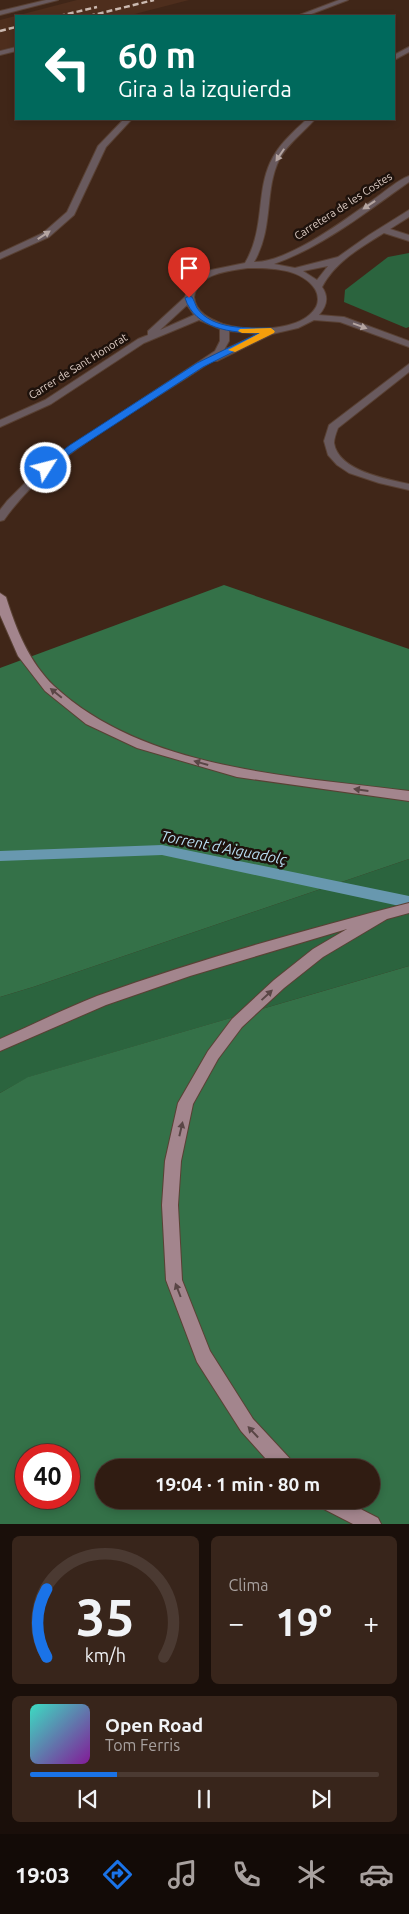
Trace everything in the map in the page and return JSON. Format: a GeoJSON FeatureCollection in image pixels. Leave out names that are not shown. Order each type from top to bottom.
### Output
{"type":"FeatureCollection","features":[{"type":"Feature","properties":{"kind":"main road"},"geometry":{"type":"LineString","coordinates":[[0,597],[9,626],[22,653],[49,688],[90,721],[141,745],[237,773],[409,796]]}},
{"type":"Feature","properties":{"kind":"main road"},"geometry":{"type":"LineString","coordinates":[[0,1045],[101,1001],[188,970],[409,908]]}},
{"type":"Feature","properties":{"kind":"main road"},"geometry":{"type":"LineString","coordinates":[[279,1459],[247,1425],[203,1356],[174,1280],[170,1205],[173,1161],[186,1104],[213,1055],[237,1023],[279,984],[318,953],[386,913]]}},
{"type":"Feature","properties":{"kind":"main road"},"geometry":{"type":"LineString","coordinates":[[342,1509],[372,1524]]}},
{"type":"Feature","properties":{"kind":"street"},"geometry":{"type":"LineString","coordinates":[[0,13],[55,0]]}},
{"type":"Feature","properties":{"kind":"street"},"geometry":{"type":"LineString","coordinates":[[303,15],[345,0]]}},
{"type":"Feature","properties":{"kind":"street"},"geometry":{"type":"LineString","coordinates":[[0,53],[15,49]]}},
{"type":"Feature","properties":{"kind":"street"},"geometry":{"type":"LineString","coordinates":[[395,57],[409,49]]}},
{"type":"Feature","properties":{"kind":"street"},"geometry":{"type":"LineString","coordinates":[[0,256],[46,235],[71,213],[102,146],[127,120]]}},
{"type":"Feature","properties":{"kind":"street"},"geometry":{"type":"LineString","coordinates":[[248,265],[254,256],[261,238],[273,165],[292,137],[310,120]]}},
{"type":"Feature","properties":{"kind":"street","name":"Carretera de les Costes"},"geometry":{"type":"LineString","coordinates":[[263,265],[277,261],[312,244],[409,178]]}},
{"type":"Feature","properties":{"kind":"street"},"geometry":{"type":"LineString","coordinates":[[318,286],[320,277],[348,254],[409,213]]}},
{"type":"Feature","properties":{"kind":"street"},"geometry":{"type":"LineString","coordinates":[[385,230],[409,238]]}},
{"type":"Feature","properties":{"kind":"street"},"geometry":{"type":"LineString","coordinates":[[294,271],[324,264],[348,254]]}},
{"type":"Feature","properties":{"kind":"street","name":"Carrer de Sant Honorat"},"geometry":{"type":"LineString","coordinates":[[0,424],[48,402],[141,341],[189,298],[192,289],[200,280],[213,272],[248,265],[263,265]]}},
{"type":"Feature","properties":{"kind":"street"},"geometry":{"type":"LineString","coordinates":[[189,298],[192,308],[200,316],[224,327],[239,330],[271,331],[287,328],[313,317],[319,310],[322,302],[322,294],[318,286],[312,280],[294,271],[263,265]]}},
{"type":"Feature","properties":{"kind":"street","name":"Carrer de Sant Honorat"},"geometry":{"type":"LineString","coordinates":[[141,341],[200,316]]}},
{"type":"Feature","properties":{"kind":"street"},"geometry":{"type":"LineString","coordinates":[[313,317],[341,319],[409,344]]}},
{"type":"Feature","properties":{"kind":"street"},"geometry":{"type":"LineString","coordinates":[[0,518],[32,478],[74,447],[218,353],[224,344],[226,336],[224,327]]}},
{"type":"Feature","properties":{"kind":"street"},"geometry":{"type":"LineString","coordinates":[[200,365],[271,331]]}},
{"type":"Feature","properties":{"kind":"street"},"geometry":{"type":"LineString","coordinates":[[409,367],[333,428],[329,435],[328,445],[334,458],[355,472],[409,487]]}},
{"type":"Feature","properties":{"kind":"shaded area"},"geometry":{"type":"Polygon","coordinates":[[[77,0],[189,0],[131,15],[19,15],[77,0]]]}},
{"type":"Feature","properties":{"kind":"shaded area"},"geometry":{"type":"Polygon","coordinates":[[[15,16],[15,46],[0,50],[0,20],[15,16]]]}},
{"type":"Feature","properties":{"kind":"green space"},"geometry":{"type":"Polygon","coordinates":[[[409,253],[409,327],[406,328],[344,302],[345,290],[388,257],[409,253]]]}},
{"type":"Feature","properties":{"kind":"green space"},"geometry":{"type":"Polygon","coordinates":[[[224,585],[409,649],[409,859],[0,997],[0,668],[224,585]]]}},
{"type":"Feature","properties":{"kind":"green space"},"geometry":{"type":"Polygon","coordinates":[[[409,859],[409,966],[29,1077],[0,1093],[0,997],[409,859]]]}},
{"type":"Feature","properties":{"kind":"green space"},"geometry":{"type":"Polygon","coordinates":[[[409,966],[409,1524],[0,1524],[0,1093],[28,1077],[409,966]]]}},
{"type":"Feature","properties":{"kind":"waterway","name":"Torrent d'Aiguadolç"},"geometry":{"type":"LineString","coordinates":[[0,856],[162,850],[409,902]]}},
{"type":"Feature","properties":{"kind":"railway"},"geometry":{"type":"LineString","coordinates":[[93,15],[154,0]]}},
{"type":"Feature","properties":{"kind":"railway"},"geometry":{"type":"LineString","coordinates":[[63,15],[97,7]]}},
{"type":"Feature","properties":{"kind":"railway"},"geometry":{"type":"LineString","coordinates":[[0,31],[15,27]]}},
{"type":"Feature","properties":{"kind":"slow traffic"},"geometry":{"type":"LineString","coordinates":[[232,350],[271,331],[242,331]]}},
{"type":"Feature","properties":{"kind":"route"},"geometry":{"type":"LineString","coordinates":[[46,468],[74,447],[200,365],[271,331],[239,330],[210,322],[192,308],[189,298]]}}]}
